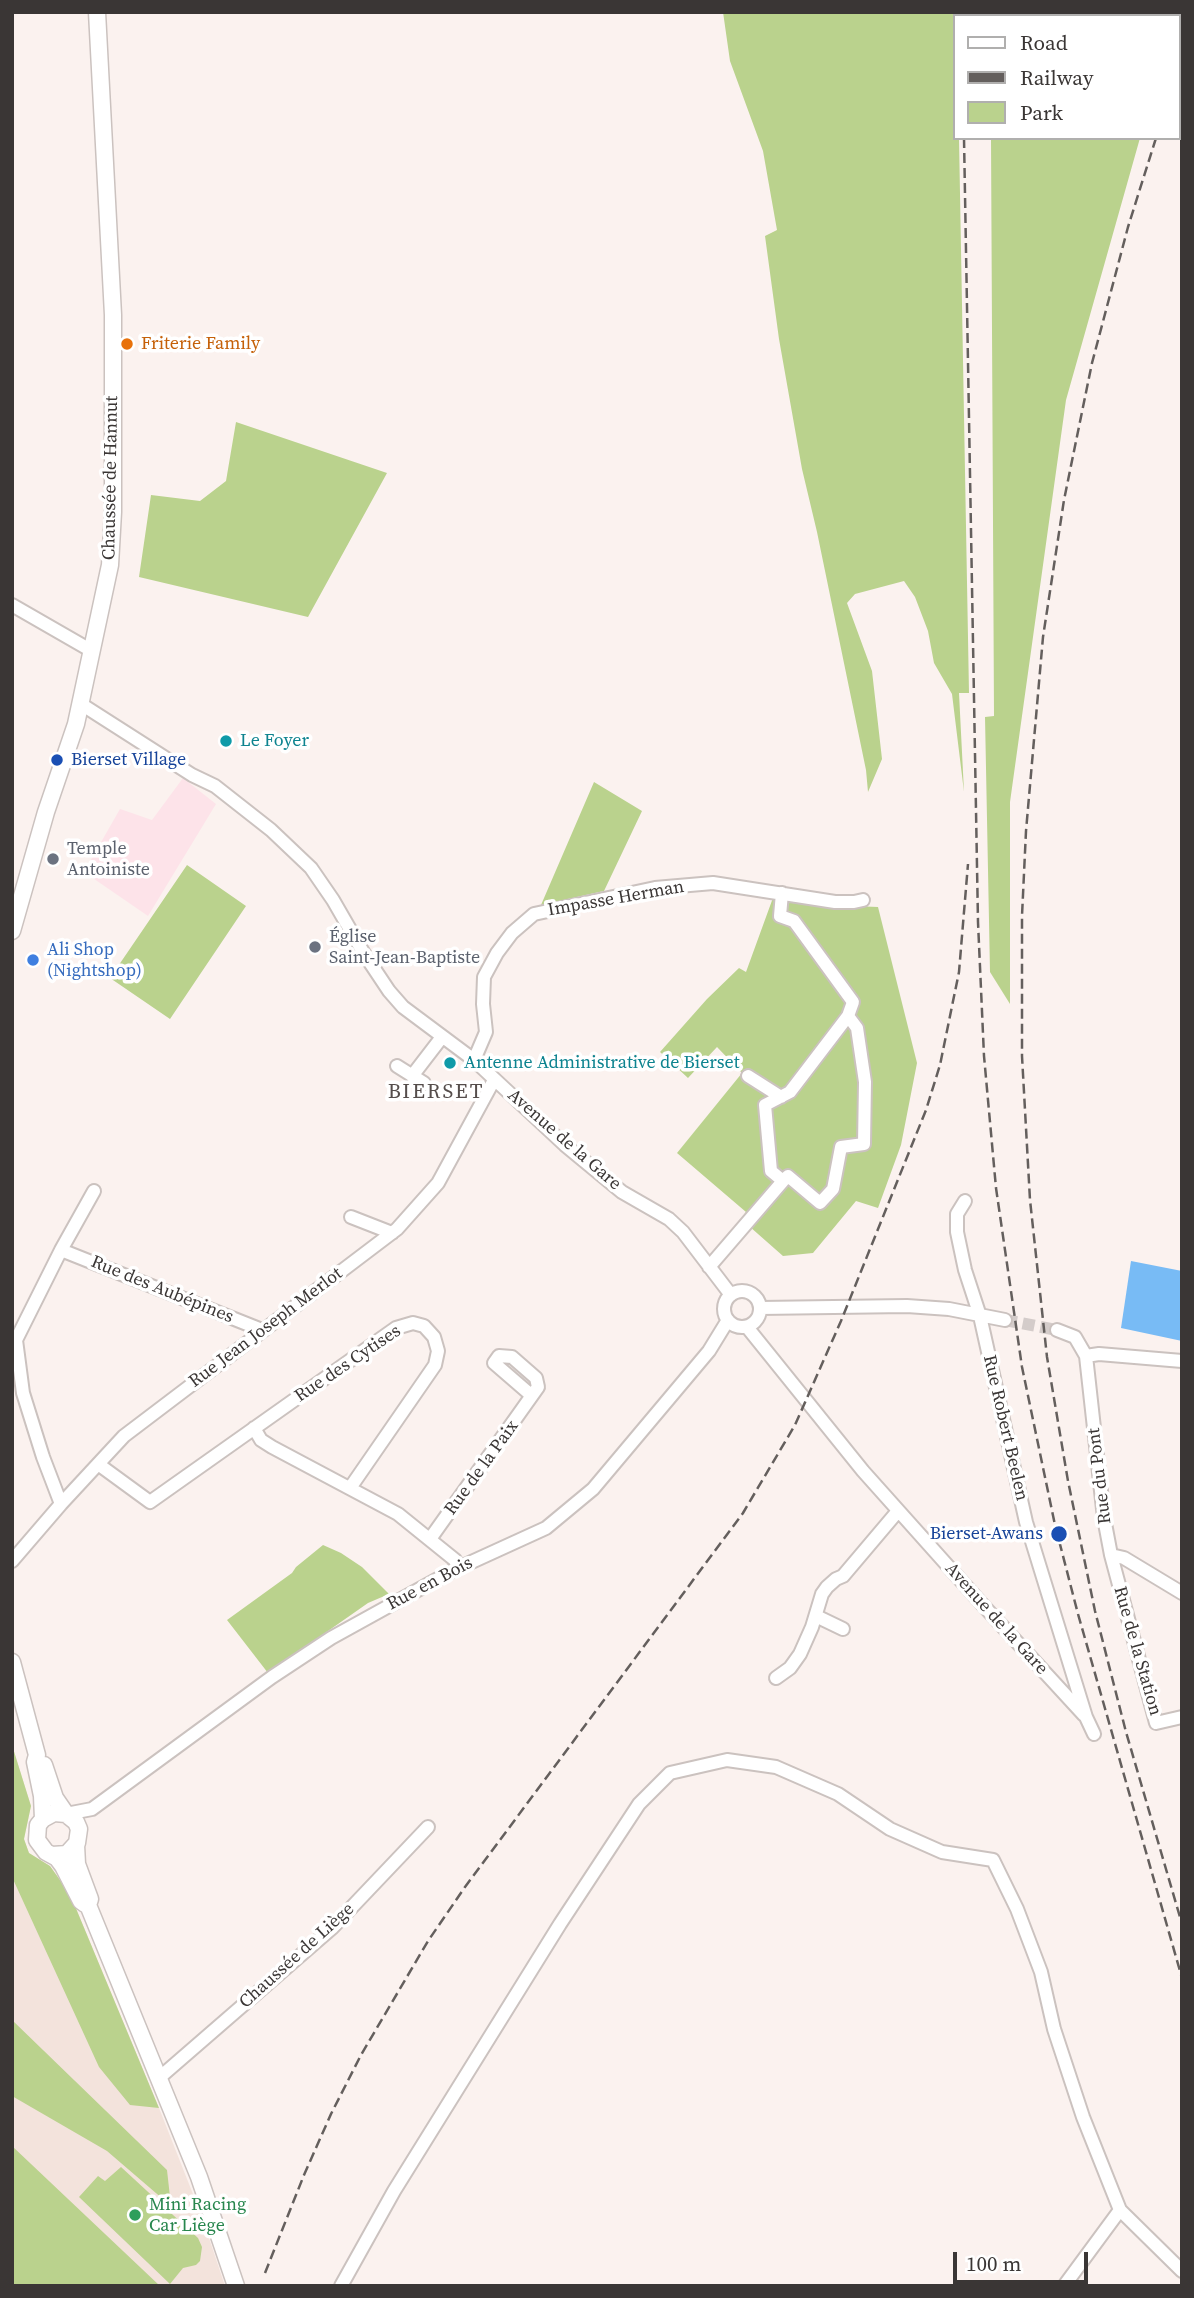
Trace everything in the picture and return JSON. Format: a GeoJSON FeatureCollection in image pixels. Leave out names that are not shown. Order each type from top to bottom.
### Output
{"type":"FeatureCollection","features":[{"type":"Feature","properties":{"kind":"main road","name":"Chaussée de Hannut"},"geometry":{"type":"LineString","coordinates":[[12,931],[46,812],[76,724],[110,565],[114,455],[113,316],[97,12]]}},
{"type":"Feature","properties":{"kind":"main road"},"geometry":{"type":"LineString","coordinates":[[12,1662],[37,1755],[43,1760],[55,1798],[66,1814],[76,1822],[77,1864],[90,1899],[88,1905]]}},
{"type":"Feature","properties":{"kind":"main road"},"geometry":{"type":"LineString","coordinates":[[37,1755],[34,1762],[43,1802],[43,1819]]}},
{"type":"Feature","properties":{"kind":"main road"},"geometry":{"type":"LineString","coordinates":[[66,1814],[54,1813],[43,1819],[38,1825],[37,1839],[46,1852],[64,1866],[81,1901],[88,1905],[208,2200],[236,2286]]}},
{"type":"Feature","properties":{"kind":"main road"},"geometry":{"type":"LineString","coordinates":[[52,1855],[67,1854],[78,1840]]}},
{"type":"Feature","properties":{"kind":"street"},"geometry":{"type":"LineString","coordinates":[[12,605],[92,651]]}},
{"type":"Feature","properties":{"kind":"street","name":"Avenue de la Gare"},"geometry":{"type":"LineString","coordinates":[[81,704],[192,775],[215,786],[271,830],[311,868],[389,991],[403,1007],[474,1060],[565,1145],[622,1192],[669,1219],[683,1232],[731,1295]]}},
{"type":"Feature","properties":{"kind":"street","name":"Impasse Herman"},"geometry":{"type":"LineString","coordinates":[[474,1060],[486,1032],[484,977],[512,933],[534,914],[655,888],[713,883],[835,902],[863,900]]}},
{"type":"Feature","properties":{"kind":"street"},"geometry":{"type":"LineString","coordinates":[[782,892],[780,916],[794,920],[853,1002],[848,1016],[790,1092],[765,1105],[771,1171],[783,1181]]}},
{"type":"Feature","properties":{"kind":"street"},"geometry":{"type":"LineString","coordinates":[[709,1267],[788,1176],[820,1203],[833,1189],[841,1147],[864,1144],[865,1082],[857,1028],[848,1016]]}},
{"type":"Feature","properties":{"kind":"street"},"geometry":{"type":"LineString","coordinates":[[412,1076],[442,1037]]}},
{"type":"Feature","properties":{"kind":"street"},"geometry":{"type":"LineString","coordinates":[[397,1066],[424,1083]]}},
{"type":"Feature","properties":{"kind":"street"},"geometry":{"type":"LineString","coordinates":[[748,1076],[780,1097]]}},
{"type":"Feature","properties":{"kind":"street","name":"Rue Jean Joseph Merlot"},"geometry":{"type":"LineString","coordinates":[[13,1558],[124,1436],[392,1233],[438,1183],[494,1080]]}},
{"type":"Feature","properties":{"kind":"street"},"geometry":{"type":"LineString","coordinates":[[61,1504],[23,1393],[16,1340],[94,1191]]}},
{"type":"Feature","properties":{"kind":"street","name":"Rue Robert Beelen"},"geometry":{"type":"LineString","coordinates":[[965,1201],[957,1214],[957,1232],[965,1270],[980,1316],[1026,1522],[1086,1717],[1094,1734]]}},
{"type":"Feature","properties":{"kind":"street"},"geometry":{"type":"LineString","coordinates":[[351,1217],[392,1233]]}},
{"type":"Feature","properties":{"kind":"street","name":"Rue des Aubépines"},"geometry":{"type":"LineString","coordinates":[[61,1250],[262,1330]]}},
{"type":"Feature","properties":{"kind":"street"},"geometry":{"type":"LineString","coordinates":[[743,1291],[749,1292],[758,1301],[760,1308],[758,1318],[747,1327],[736,1326],[724,1313],[724,1305],[731,1295],[743,1291]]}},
{"type":"Feature","properties":{"kind":"street"},"geometry":{"type":"LineString","coordinates":[[760,1308],[907,1306],[949,1309],[1005,1320]]}},
{"type":"Feature","properties":{"kind":"street","name":"Rue en Bois"},"geometry":{"type":"LineString","coordinates":[[66,1814],[92,1809],[272,1677],[331,1638],[459,1567],[546,1528],[593,1489],[709,1350],[728,1320]]}},
{"type":"Feature","properties":{"kind":"street","name":"Rue des Cytises"},"geometry":{"type":"LineString","coordinates":[[254,1429],[396,1328],[413,1323],[424,1326],[434,1337],[438,1351],[435,1365],[350,1488]]}},
{"type":"Feature","properties":{"kind":"street","name":"Avenue de la Gare"},"geometry":{"type":"LineString","coordinates":[[747,1327],[855,1462],[1086,1717]]}},
{"type":"Feature","properties":{"kind":"street"},"geometry":{"type":"LineString","coordinates":[[1057,1330],[1076,1337],[1086,1356],[1099,1354],[1182,1361]]}},
{"type":"Feature","properties":{"kind":"street","name":"Rue du Pont"},"geometry":{"type":"LineString","coordinates":[[1086,1356],[1104,1518],[1111,1555]]}},
{"type":"Feature","properties":{"kind":"street","name":"Rue de la Paix"},"geometry":{"type":"LineString","coordinates":[[430,1539],[529,1402],[531,1395]]}},
{"type":"Feature","properties":{"kind":"street"},"geometry":{"type":"LineString","coordinates":[[98,1464],[150,1502],[254,1429],[261,1440],[398,1514],[455,1560],[459,1567]]}},
{"type":"Feature","properties":{"kind":"street"},"geometry":{"type":"LineString","coordinates":[[776,1678],[790,1668],[800,1654],[827,1587],[842,1576],[898,1511]]}},
{"type":"Feature","properties":{"kind":"street"},"geometry":{"type":"LineString","coordinates":[[1111,1555],[1124,1558],[1182,1593]]}},
{"type":"Feature","properties":{"kind":"street","name":"Rue de la Station"},"geometry":{"type":"LineString","coordinates":[[1111,1555],[1156,1723],[1182,1717]]}},
{"type":"Feature","properties":{"kind":"street"},"geometry":{"type":"LineString","coordinates":[[816,1616],[843,1629]]}},
{"type":"Feature","properties":{"kind":"street"},"geometry":{"type":"LineString","coordinates":[[341,2286],[394,2191],[560,1924],[639,1804],[670,1773],[727,1760],[776,1767],[838,1794],[890,1829],[942,1852],[993,1860],[1017,1909],[1041,1972],[1054,2029],[1083,2117],[1120,2210],[1182,2271]]}},
{"type":"Feature","properties":{"kind":"street","name":"Rue en Bois"},"geometry":{"type":"LineString","coordinates":[[78,1840],[92,1809]]}},
{"type":"Feature","properties":{"kind":"street","name":"Chaussée de Liège"},"geometry":{"type":"LineString","coordinates":[[159,2078],[332,1928],[428,1827]]}},
{"type":"Feature","properties":{"kind":"street"},"geometry":{"type":"LineString","coordinates":[[1064,2286],[1120,2210]]}},
{"type":"Feature","properties":{"kind":"shaded area"},"geometry":{"type":"Polygon","coordinates":[[[183,778],[216,804],[148,916],[84,872],[120,809],[152,820],[183,778]]]}},
{"type":"Feature","properties":{"kind":"shaded area"},"geometry":{"type":"Polygon","coordinates":[[[12,1745],[31,1806],[24,1839],[29,1853],[50,1866],[70,1894],[159,2108],[202,2217],[225,2286],[12,2286],[12,1745]]]}},
{"type":"Feature","properties":{"kind":"green space"},"geometry":{"type":"Polygon","coordinates":[[[723,12],[956,12],[953,14],[953,140],[959,140],[969,693],[959,693],[964,792],[952,694],[934,663],[928,631],[915,597],[904,581],[855,594],[847,603],[872,671],[882,759],[868,792],[866,770],[802,469],[779,339],[765,236],[777,230],[763,151],[730,61],[723,12]]]}},
{"type":"Feature","properties":{"kind":"green space"},"geometry":{"type":"Polygon","coordinates":[[[1182,12],[1182,27],[1180,32],[1180,14],[990,14],[1182,12]]]}},
{"type":"Feature","properties":{"kind":"green space"},"geometry":{"type":"Polygon","coordinates":[[[991,140],[1139,140],[1066,400],[1010,802],[1010,1004],[990,972],[985,717],[994,716],[991,140]]]}},
{"type":"Feature","properties":{"kind":"green space"},"geometry":{"type":"Polygon","coordinates":[[[236,422],[387,473],[308,617],[139,577],[151,495],[200,501],[226,481],[236,422]]]}},
{"type":"Feature","properties":{"kind":"green space"},"geometry":{"type":"Polygon","coordinates":[[[594,782],[642,811],[604,891],[541,905],[594,782]]]}},
{"type":"Feature","properties":{"kind":"green space"},"geometry":{"type":"Polygon","coordinates":[[[187,865],[246,906],[170,1019],[110,978],[187,865]]]}},
{"type":"Feature","properties":{"kind":"green space"},"geometry":{"type":"Polygon","coordinates":[[[774,895],[827,905],[878,907],[917,1063],[901,1145],[878,1208],[856,1201],[813,1253],[783,1256],[741,1219],[746,1212],[677,1153],[742,1073],[717,1047],[688,1078],[660,1052],[739,968],[746,972],[774,895]]]}},
{"type":"Feature","properties":{"kind":"green space"},"geometry":{"type":"Polygon","coordinates":[[[323,1545],[362,1567],[389,1594],[368,1603],[268,1673],[227,1620],[292,1573],[323,1545]]]}},
{"type":"Feature","properties":{"kind":"green space"},"geometry":{"type":"Polygon","coordinates":[[[12,1745],[31,1806],[24,1839],[29,1853],[50,1866],[70,1894],[159,2108],[130,2105],[99,2067],[12,1877],[12,1745]]]}},
{"type":"Feature","properties":{"kind":"green space"},"geometry":{"type":"Polygon","coordinates":[[[12,2020],[167,2170],[171,2206],[107,2151],[12,2096],[12,2020]]]}},
{"type":"Feature","properties":{"kind":"green space"},"geometry":{"type":"Polygon","coordinates":[[[12,2146],[160,2286],[12,2286],[12,2146]]]}},
{"type":"Feature","properties":{"kind":"green space","name":"Mini Racing Car Liège"},"geometry":{"type":"Polygon","coordinates":[[[121,2167],[198,2238],[202,2247],[200,2261],[196,2265],[183,2268],[170,2284],[79,2197],[98,2176],[105,2181],[121,2167]]]}},
{"type":"Feature","properties":{"kind":"water"},"geometry":{"type":"Polygon","coordinates":[[[1131,1261],[1182,1271],[1182,1341],[1121,1328],[1131,1261]]]}},
{"type":"Feature","properties":{"kind":"tunnel"},"geometry":{"type":"LineString","coordinates":[[1005,1320],[1057,1330]]}},
{"type":"Feature","properties":{"kind":"railway"},"geometry":{"type":"LineString","coordinates":[[1180,67],[1182,62]]}},
{"type":"Feature","properties":{"kind":"railway"},"geometry":{"type":"LineString","coordinates":[[1180,88],[1182,83]]}},
{"type":"Feature","properties":{"kind":"railway"},"geometry":{"type":"LineString","coordinates":[[964,140],[978,922],[984,1056],[996,1188],[1022,1367],[1055,1525],[1182,1978]]}},
{"type":"Feature","properties":{"kind":"railway"},"geometry":{"type":"LineString","coordinates":[[1155,140],[1128,227],[1092,363],[1064,500],[1043,637],[1026,831],[1022,916],[1022,1056],[1030,1200],[1047,1357],[1068,1481],[1095,1611],[1126,1732],[1182,1924]]}},
{"type":"Feature","properties":{"kind":"railway"},"geometry":{"type":"LineString","coordinates":[[265,2273],[331,2114],[361,2055],[428,1941],[465,1887],[743,1513],[795,1425],[841,1321],[926,1110],[940,1065],[959,972],[968,864]]}},
{"type":"Feature","properties":{"kind":"place","name":"Friterie Family"},"geometry":{"type":"Point","coordinates":[127,344]}},
{"type":"Feature","properties":{"kind":"place","name":"Le Foyer"},"geometry":{"type":"Point","coordinates":[226,741]}},
{"type":"Feature","properties":{"kind":"place","name":"Bierset Village"},"geometry":{"type":"Point","coordinates":[57,760]}},
{"type":"Feature","properties":{"kind":"place","name":"Temple Antoiniste"},"geometry":{"type":"Point","coordinates":[53,859]}},
{"type":"Feature","properties":{"kind":"place","name":"Église Saint-Jean-Baptiste"},"geometry":{"type":"Point","coordinates":[315,947]}},
{"type":"Feature","properties":{"kind":"place","name":"Ali Shop (Nightshop)"},"geometry":{"type":"Point","coordinates":[33,960]}},
{"type":"Feature","properties":{"kind":"place","name":"Antenne Administrative de Bierset"},"geometry":{"type":"Point","coordinates":[450,1063]}},
{"type":"Feature","properties":{"kind":"place","name":"Bierset-Awans"},"geometry":{"type":"Point","coordinates":[1059,1534]}},
{"type":"Feature","properties":{"kind":"place","name":"Mini Racing Car Liège"},"geometry":{"type":"Point","coordinates":[135,2215]}},
{"type":"Feature","properties":{"kind":"district","name":"BIERSET"},"geometry":{"type":"Point","coordinates":[436,1093]}}]}
